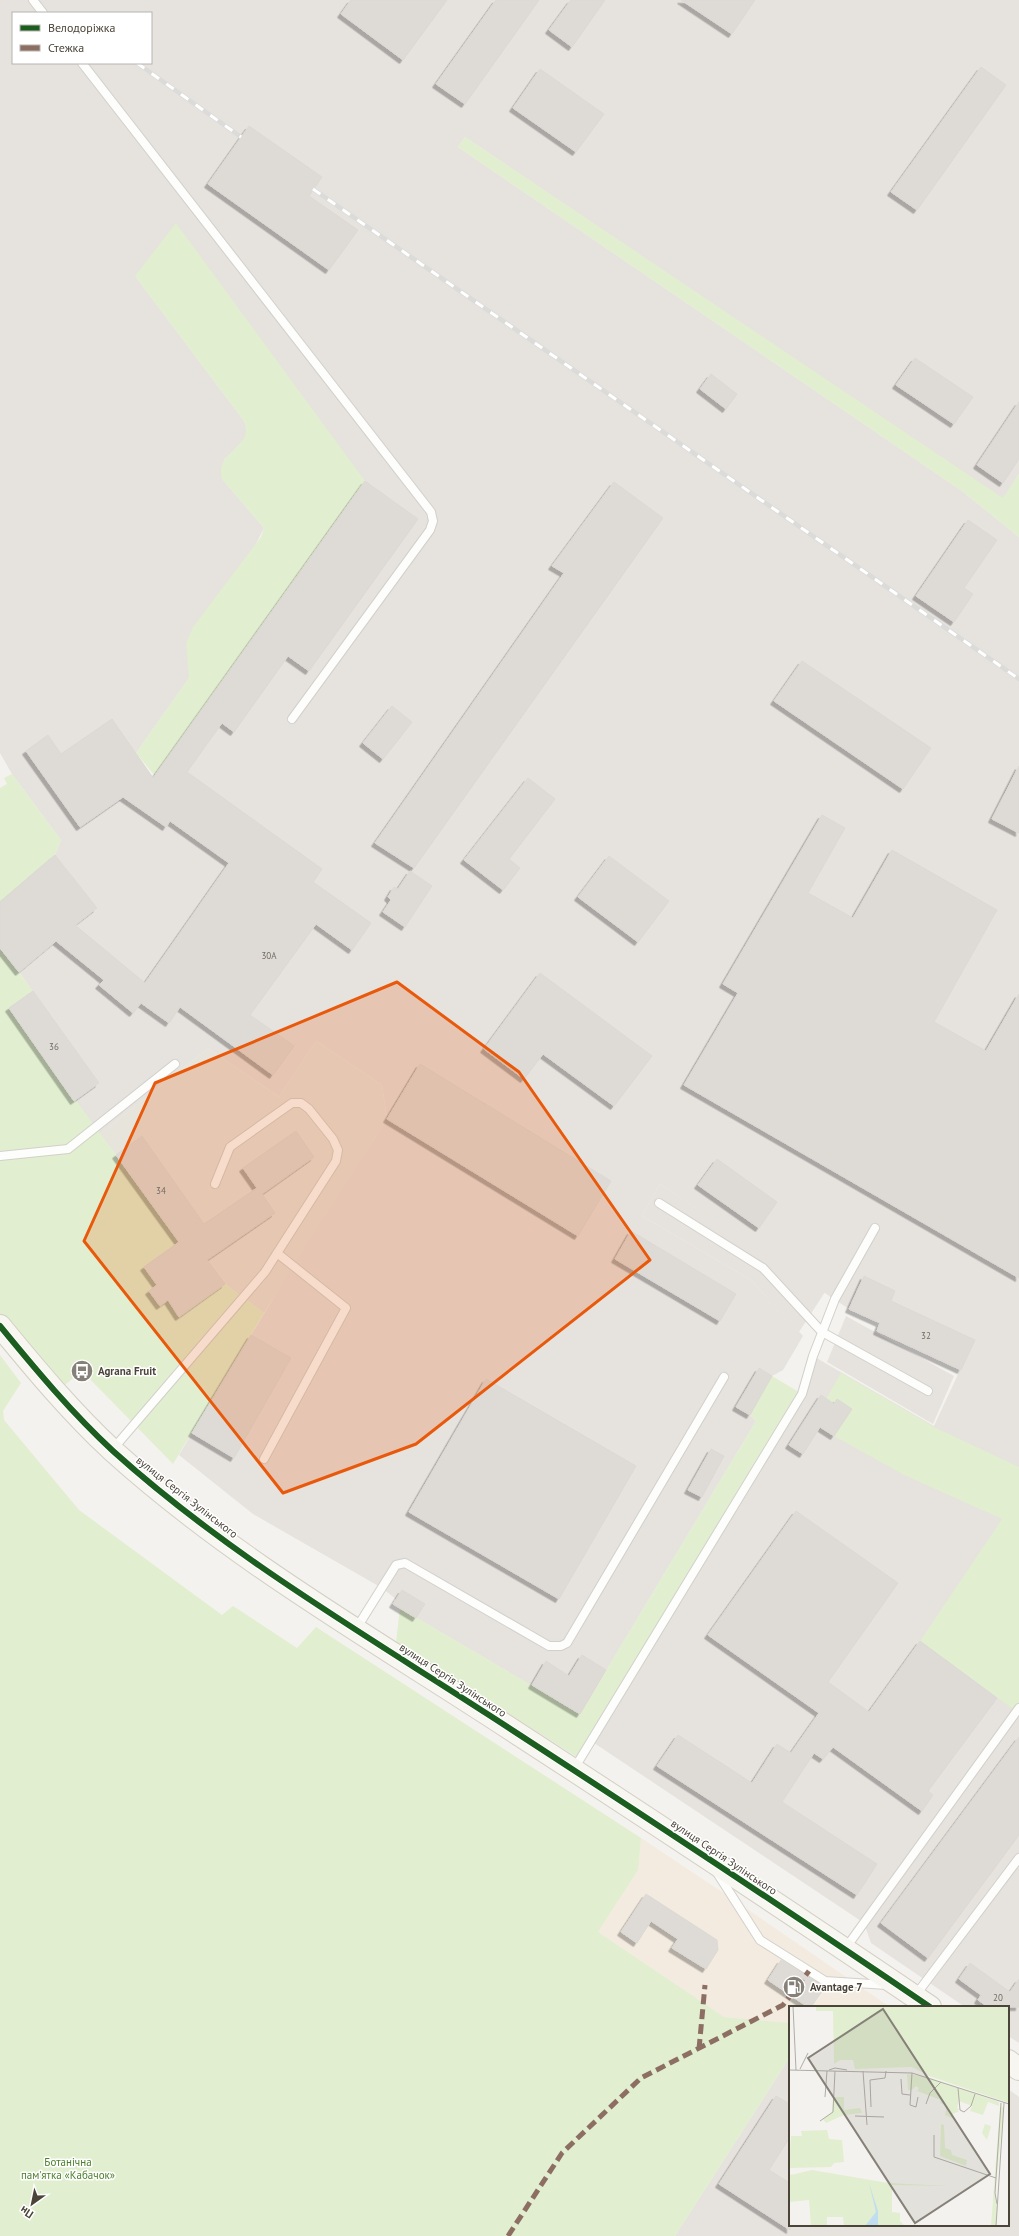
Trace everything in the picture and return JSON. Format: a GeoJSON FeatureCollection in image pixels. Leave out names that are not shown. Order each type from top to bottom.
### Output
{"type":"FeatureCollection","features":[{"type":"Feature","properties":{"kind":"street","name":"вулиця Сергія Зулінського"},"geometry":{"type":"LineString","coordinates":[[0,1326],[55,1392],[113,1450],[211,1531],[356,1629],[705,1856],[915,1997]]}},
{"type":"Feature","properties":{"kind":"street"},"geometry":{"type":"LineString","coordinates":[[1009,2063],[1019,2069]]}},
{"type":"Feature","properties":{"kind":"lane"},"geometry":{"type":"LineString","coordinates":[[33,0],[42,12]]}},
{"type":"Feature","properties":{"kind":"lane"},"geometry":{"type":"LineString","coordinates":[[83,64],[431,512],[433,521],[430,530],[292,719]]}},
{"type":"Feature","properties":{"kind":"lane"},"geometry":{"type":"LineString","coordinates":[[0,1156],[68,1149],[175,1064]]}},
{"type":"Feature","properties":{"kind":"lane"},"geometry":{"type":"LineString","coordinates":[[113,1450],[265,1272],[336,1161],[338,1150],[333,1139],[309,1109],[301,1103],[292,1103],[230,1147],[215,1184]]}},
{"type":"Feature","properties":{"kind":"lane"},"geometry":{"type":"LineString","coordinates":[[659,1203],[763,1268],[822,1332],[928,1391]]}},
{"type":"Feature","properties":{"kind":"lane"},"geometry":{"type":"LineString","coordinates":[[573,1770],[802,1394],[822,1332],[835,1299],[875,1228]]}},
{"type":"Feature","properties":{"kind":"lane"},"geometry":{"type":"LineString","coordinates":[[264,1459],[346,1308],[277,1253]]}},
{"type":"Feature","properties":{"kind":"lane"},"geometry":{"type":"LineString","coordinates":[[356,1629],[393,1570],[396,1566],[405,1563],[549,1646],[561,1646],[567,1643],[724,1377]]}},
{"type":"Feature","properties":{"kind":"lane"},"geometry":{"type":"LineString","coordinates":[[845,1950],[1019,1708]]}},
{"type":"Feature","properties":{"kind":"lane"},"geometry":{"type":"LineString","coordinates":[[705,1856],[760,1940],[825,1981],[915,1997],[1019,1858]]}},
{"type":"Feature","properties":{"kind":"highlighted area"},"geometry":{"type":"Polygon","coordinates":[[[397,982],[519,1072],[650,1260],[416,1444],[283,1493],[84,1241],[155,1083],[397,982]]]}},
{"type":"Feature","properties":{"kind":"shaded area"},"geometry":{"type":"Polygon","coordinates":[[[0,0],[681,0],[732,34],[755,0],[1019,0],[1019,474],[1003,499],[465,137],[458,147],[962,491],[1019,537],[1019,2043],[1009,2037],[1009,2006],[964,2006],[871,1943],[864,1923],[591,1741],[802,1395],[813,1356],[934,1426],[960,1370],[877,1331],[880,1323],[849,1309],[660,1184],[642,1216],[751,1280],[803,1336],[783,1370],[772,1376],[750,1415],[756,1421],[580,1714],[393,1604],[396,1599],[382,1588],[253,1514],[179,1455],[300,1254],[387,1119],[382,1085],[316,1041],[279,1097],[208,1048],[100,1134],[74,1101],[99,1083],[19,972],[97,908],[55,855],[61,840],[12,774],[0,753],[0,0]],[[135,276],[244,421],[247,430],[245,439],[224,460],[222,479],[264,528],[189,678],[136,753],[152,776],[155,776],[365,481],[135,276]]]}},
{"type":"Feature","properties":{"kind":"shaded area"},"geometry":{"type":"Polygon","coordinates":[[[316,1041],[382,1085],[387,1119],[264,1313],[225,1284],[189,1235],[204,1224],[142,1136],[116,1155],[100,1134],[208,1048],[279,1097],[316,1041]]]}},
{"type":"Feature","properties":{"kind":"shaded area"},"geometry":{"type":"Polygon","coordinates":[[[660,1184],[825,1292],[799,1332],[751,1280],[642,1216],[660,1184]]]}},
{"type":"Feature","properties":{"kind":"shaded area"},"geometry":{"type":"Polygon","coordinates":[[[846,1316],[954,1376],[933,1424],[827,1362],[846,1316]]]}},
{"type":"Feature","properties":{"kind":"shaded area"},"geometry":{"type":"Polygon","coordinates":[[[641,1838],[889,2006],[789,2006],[789,2023],[724,2017],[598,1932],[638,1870],[641,1838]]]}},
{"type":"Feature","properties":{"kind":"shaded area"},"geometry":{"type":"Polygon","coordinates":[[[789,2059],[789,2226],[1009,2226],[1009,2090],[1019,2097],[1019,2236],[675,2236],[789,2059]]]}},
{"type":"Feature","properties":{"kind":"green space"},"geometry":{"type":"Polygon","coordinates":[[[465,137],[1003,498],[1019,474],[1019,537],[962,491],[458,147],[465,137]]]}},
{"type":"Feature","properties":{"kind":"green space"},"geometry":{"type":"Polygon","coordinates":[[[176,223],[365,481],[155,776],[136,753],[189,678],[186,643],[193,627],[261,537],[264,528],[222,479],[221,469],[224,461],[244,438],[246,431],[244,421],[135,276],[176,223]]]}},
{"type":"Feature","properties":{"kind":"green space"},"geometry":{"type":"Polygon","coordinates":[[[12,774],[61,840],[55,855],[0,902],[0,788],[7,784],[4,778],[12,774]]]}},
{"type":"Feature","properties":{"kind":"green space"},"geometry":{"type":"Polygon","coordinates":[[[0,948],[33,991],[9,1008],[179,1242],[157,1285],[149,1291],[160,1306],[168,1300],[179,1317],[225,1284],[264,1313],[173,1464],[82,1371],[55,1393],[0,1326],[0,948]]]}},
{"type":"Feature","properties":{"kind":"green space","name":"Ботанічна пам'ятка «Кабачок»"},"geometry":{"type":"Polygon","coordinates":[[[0,1355],[21,1383],[3,1411],[4,1420],[79,1510],[222,1615],[233,1606],[297,1648],[316,1627],[641,1838],[638,1870],[598,1932],[724,2017],[789,2023],[789,2059],[675,2236],[0,2236],[0,1355]]]}},
{"type":"Feature","properties":{"kind":"green space"},"geometry":{"type":"Polygon","coordinates":[[[841,1373],[934,1427],[1019,1467],[1019,1708],[1017,1712],[920,1641],[1002,1519],[904,1475],[834,1436],[852,1409],[838,1399],[835,1404],[826,1399],[841,1373]]]}},
{"type":"Feature","properties":{"kind":"green space"},"geometry":{"type":"Polygon","coordinates":[[[772,1376],[802,1394],[580,1759],[396,1642],[400,1608],[580,1714],[756,1421],[750,1415],[772,1376]]]}},
{"type":"Feature","properties":{"kind":"building"},"geometry":{"type":"Polygon","coordinates":[[[351,0],[447,0],[403,60],[341,14],[351,0]]]}},
{"type":"Feature","properties":{"kind":"building"},"geometry":{"type":"Polygon","coordinates":[[[496,0],[539,0],[465,104],[436,84],[496,0]]]}},
{"type":"Feature","properties":{"kind":"building"},"geometry":{"type":"Polygon","coordinates":[[[571,0],[605,0],[572,47],[549,30],[571,0]]]}},
{"type":"Feature","properties":{"kind":"building"},"geometry":{"type":"Polygon","coordinates":[[[681,0],[755,0],[732,34],[681,0]]]}},
{"type":"Feature","properties":{"kind":"building"},"geometry":{"type":"Polygon","coordinates":[[[981,67],[1006,85],[917,210],[891,192],[981,67]]]}},
{"type":"Feature","properties":{"kind":"building"},"geometry":{"type":"Polygon","coordinates":[[[540,69],[604,114],[576,152],[513,108],[540,69]]]}},
{"type":"Feature","properties":{"kind":"building"},"geometry":{"type":"Polygon","coordinates":[[[249,126],[322,177],[309,196],[358,230],[329,270],[208,184],[249,126]]]}},
{"type":"Feature","properties":{"kind":"building"},"geometry":{"type":"Polygon","coordinates":[[[915,358],[973,397],[954,424],[896,385],[915,358]]]}},
{"type":"Feature","properties":{"kind":"building"},"geometry":{"type":"Polygon","coordinates":[[[711,374],[737,394],[726,409],[700,389],[711,374]]]}},
{"type":"Feature","properties":{"kind":"building"},"geometry":{"type":"Polygon","coordinates":[[[1019,402],[1019,459],[1003,483],[977,465],[1019,402]]]}},
{"type":"Feature","properties":{"kind":"building"},"geometry":{"type":"Polygon","coordinates":[[[365,481],[418,519],[309,671],[288,656],[234,732],[222,723],[187,772],[322,869],[313,882],[371,923],[352,950],[316,924],[250,1015],[294,1046],[273,1075],[180,1007],[169,1023],[141,1003],[133,1013],[99,985],[104,980],[56,941],[19,972],[0,948],[0,902],[55,855],[97,908],[75,925],[145,983],[229,863],[170,821],[166,827],[123,797],[80,827],[26,751],[48,735],[61,754],[112,719],[153,778],[365,481]]]}},
{"type":"Feature","properties":{"kind":"building"},"geometry":{"type":"Polygon","coordinates":[[[614,482],[663,518],[414,868],[375,843],[564,573],[552,566],[614,482]]]}},
{"type":"Feature","properties":{"kind":"building"},"geometry":{"type":"Polygon","coordinates":[[[968,520],[997,540],[964,588],[973,594],[954,622],[916,596],[968,520]]]}},
{"type":"Feature","properties":{"kind":"building"},"geometry":{"type":"Polygon","coordinates":[[[802,661],[931,748],[903,789],[774,701],[802,661]]]}},
{"type":"Feature","properties":{"kind":"building"},"geometry":{"type":"Polygon","coordinates":[[[392,706],[412,722],[383,759],[363,743],[392,706]]]}},
{"type":"Feature","properties":{"kind":"building"},"geometry":{"type":"Polygon","coordinates":[[[1019,766],[1019,833],[992,819],[1019,766]]]}},
{"type":"Feature","properties":{"kind":"building"},"geometry":{"type":"Polygon","coordinates":[[[528,778],[555,799],[509,859],[520,868],[503,890],[464,860],[528,778]]]}},
{"type":"Feature","properties":{"kind":"building"},"geometry":{"type":"Polygon","coordinates":[[[822,815],[845,828],[808,893],[853,918],[892,850],[997,910],[934,1022],[986,1051],[1019,994],[1019,1278],[684,1085],[738,993],[723,984],[822,815]]]}},
{"type":"Feature","properties":{"kind":"building"},"geometry":{"type":"Polygon","coordinates":[[[609,856],[669,901],[638,942],[578,897],[609,856]]]}},
{"type":"Feature","properties":{"kind":"building"},"geometry":{"type":"Polygon","coordinates":[[[410,871],[432,886],[405,927],[383,912],[391,900],[388,897],[394,887],[398,889],[410,871]]]}},
{"type":"Feature","properties":{"kind":"building"},"geometry":{"type":"Polygon","coordinates":[[[540,973],[652,1056],[614,1106],[543,1054],[524,1079],[484,1049],[540,973]]]}},
{"type":"Feature","properties":{"kind":"building"},"geometry":{"type":"Polygon","coordinates":[[[33,991],[99,1083],[74,1101],[9,1008],[33,991]]]}},
{"type":"Feature","properties":{"kind":"building"},"geometry":{"type":"Polygon","coordinates":[[[420,1064],[611,1181],[578,1236],[387,1119],[420,1064]]]}},
{"type":"Feature","properties":{"kind":"building"},"geometry":{"type":"Polygon","coordinates":[[[296,1131],[314,1157],[262,1194],[275,1213],[207,1260],[225,1284],[179,1317],[168,1300],[160,1306],[149,1291],[157,1285],[144,1267],[179,1242],[116,1155],[142,1136],[204,1224],[257,1188],[243,1168],[296,1131]]]}},
{"type":"Feature","properties":{"kind":"building"},"geometry":{"type":"Polygon","coordinates":[[[717,1159],[777,1202],[759,1228],[698,1185],[717,1159]]]}},
{"type":"Feature","properties":{"kind":"building"},"geometry":{"type":"Polygon","coordinates":[[[631,1231],[736,1294],[720,1321],[615,1259],[631,1231]]]}},
{"type":"Feature","properties":{"kind":"building"},"geometry":{"type":"Polygon","coordinates":[[[864,1276],[895,1291],[891,1301],[975,1340],[961,1370],[877,1331],[880,1323],[849,1309],[864,1276]]]}},
{"type":"Feature","properties":{"kind":"building"},"geometry":{"type":"Polygon","coordinates":[[[251,1335],[291,1358],[234,1458],[192,1433],[251,1335]]]}},
{"type":"Feature","properties":{"kind":"building"},"geometry":{"type":"Polygon","coordinates":[[[759,1368],[772,1376],[750,1415],[736,1407],[759,1368]]]}},
{"type":"Feature","properties":{"kind":"building"},"geometry":{"type":"Polygon","coordinates":[[[486,1379],[636,1466],[559,1599],[409,1512],[486,1379]]]}},
{"type":"Feature","properties":{"kind":"building"},"geometry":{"type":"Polygon","coordinates":[[[821,1395],[834,1404],[837,1399],[852,1409],[834,1436],[820,1427],[803,1454],[789,1445],[821,1395]]]}},
{"type":"Feature","properties":{"kind":"building"},"geometry":{"type":"Polygon","coordinates":[[[711,1449],[724,1456],[702,1497],[688,1490],[711,1449]]]}},
{"type":"Feature","properties":{"kind":"building"},"geometry":{"type":"Polygon","coordinates":[[[796,1511],[898,1583],[828,1682],[869,1712],[920,1641],[997,1698],[928,1791],[933,1795],[922,1811],[833,1747],[823,1759],[814,1753],[782,1802],[877,1864],[857,1895],[657,1766],[678,1735],[752,1783],[777,1744],[791,1753],[819,1713],[708,1635],[796,1511]]]}},
{"type":"Feature","properties":{"kind":"building"},"geometry":{"type":"Polygon","coordinates":[[[402,1590],[425,1604],[416,1618],[393,1604],[402,1590]]]}},
{"type":"Feature","properties":{"kind":"building"},"geometry":{"type":"Polygon","coordinates":[[[582,1655],[606,1670],[580,1714],[532,1685],[546,1661],[569,1676],[582,1655]]]}},
{"type":"Feature","properties":{"kind":"building"},"geometry":{"type":"Polygon","coordinates":[[[1019,1737],[1019,1835],[928,1958],[881,1923],[1019,1737]]]}},
{"type":"Feature","properties":{"kind":"building"},"geometry":{"type":"Polygon","coordinates":[[[646,1894],[717,1940],[718,1950],[706,1969],[672,1948],[678,1939],[651,1921],[637,1943],[621,1932],[646,1894]]]}},
{"type":"Feature","properties":{"kind":"building"},"geometry":{"type":"Polygon","coordinates":[[[781,1960],[825,1987],[812,2006],[807,2006],[768,1980],[781,1960]]]}},
{"type":"Feature","properties":{"kind":"building"},"geometry":{"type":"Polygon","coordinates":[[[970,1963],[1010,1992],[1019,1979],[1019,2007],[987,2006],[978,2000],[981,1995],[959,1979],[970,1963]]]}},
{"type":"Feature","properties":{"kind":"building"},"geometry":{"type":"Polygon","coordinates":[[[776,2096],[789,2103],[789,2139],[769,2170],[789,2182],[790,2230],[719,2184],[776,2096]]]}},
{"type":"Feature","properties":{"kind":"railway"},"geometry":{"type":"LineString","coordinates":[[138,64],[241,137]]}},
{"type":"Feature","properties":{"kind":"railway"},"geometry":{"type":"LineString","coordinates":[[313,189],[1019,679]]}},
{"type":"Feature","properties":{"kind":"marked path"},"geometry":{"type":"LineString","coordinates":[[508,2236],[562,2153],[641,2078],[783,2005],[809,1971]]}},
{"type":"Feature","properties":{"kind":"marked path"},"geometry":{"type":"LineString","coordinates":[[699,2049],[705,1985]]}},
{"type":"Feature","properties":{"kind":"cycle path"},"geometry":{"type":"LineString","coordinates":[[0,1326],[55,1391],[98,1437],[157,1489],[248,1558],[344,1622],[655,1823],[929,2006]]}},
{"type":"Feature","properties":{"kind":"place","name":"Agrana Fruit"},"geometry":{"type":"Point","coordinates":[82,1371]}},
{"type":"Feature","properties":{"kind":"place","name":"Avantage 7"},"geometry":{"type":"Point","coordinates":[794,1987]}}]}
